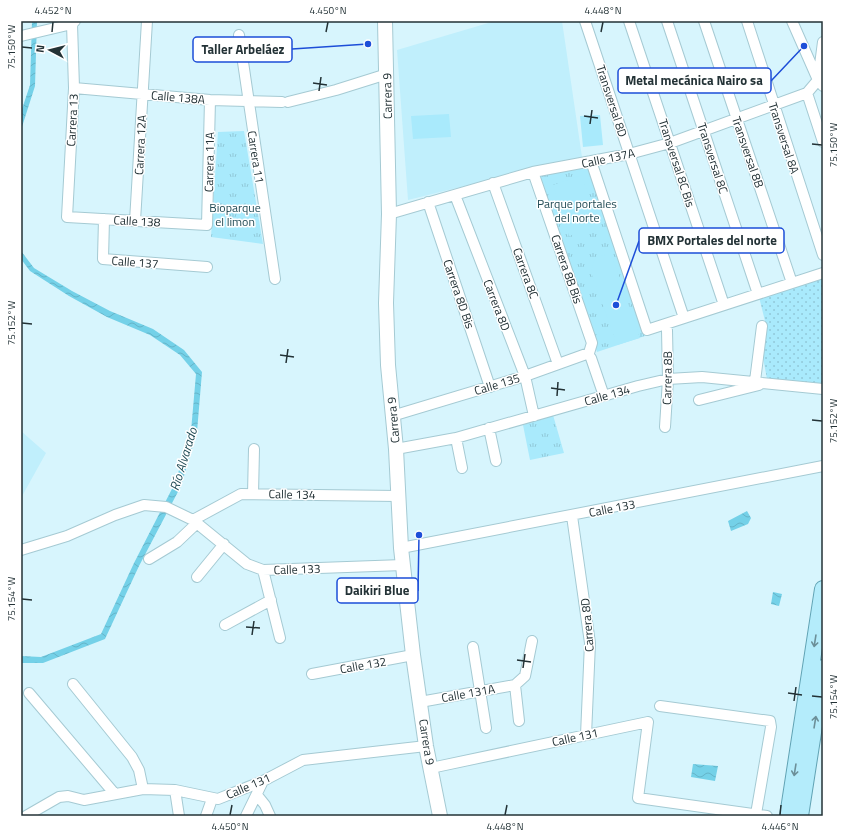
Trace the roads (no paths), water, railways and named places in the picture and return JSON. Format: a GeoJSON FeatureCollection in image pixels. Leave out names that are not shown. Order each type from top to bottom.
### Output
{"type":"FeatureCollection","features":[{"type":"Feature","properties":{"kind":"main road"},"geometry":{"type":"LineString","coordinates":[[788,816],[823,589]]}},
{"type":"Feature","properties":{"kind":"main road"},"geometry":{"type":"LineString","coordinates":[[800,816],[823,668]]}},
{"type":"Feature","properties":{"kind":"street","name":"Carrera 12A"},"geometry":{"type":"LineString","coordinates":[[135,221],[146,21]]}},
{"type":"Feature","properties":{"kind":"street","name":"Carrera 9"},"geometry":{"type":"LineString","coordinates":[[385,21],[389,214],[386,302],[388,365],[396,449],[401,548],[413,656],[426,746],[440,816]]}},
{"type":"Feature","properties":{"kind":"street","name":"Transversal 8D"},"geometry":{"type":"LineString","coordinates":[[585,21],[684,318]]}},
{"type":"Feature","properties":{"kind":"street","name":"Transversal 8C Bis"},"geometry":{"type":"LineString","coordinates":[[629,21],[724,305]]}},
{"type":"Feature","properties":{"kind":"street","name":"Transversal 8C"},"geometry":{"type":"LineString","coordinates":[[667,21],[758,294]]}},
{"type":"Feature","properties":{"kind":"street","name":"Transversal 8B"},"geometry":{"type":"LineString","coordinates":[[704,21],[792,283]]}},
{"type":"Feature","properties":{"kind":"street","name":"Transversal 8A"},"geometry":{"type":"LineString","coordinates":[[747,21],[823,255]]}},
{"type":"Feature","properties":{"kind":"street"},"geometry":{"type":"LineString","coordinates":[[792,21],[821,83]]}},
{"type":"Feature","properties":{"kind":"street"},"geometry":{"type":"LineString","coordinates":[[22,36],[74,22]]}},
{"type":"Feature","properties":{"kind":"street","name":"Carrera 13"},"geometry":{"type":"LineString","coordinates":[[67,217],[74,88],[74,22]]}},
{"type":"Feature","properties":{"kind":"street","name":"Carrera 11"},"geometry":{"type":"LineString","coordinates":[[239,35],[274,279]]}},
{"type":"Feature","properties":{"kind":"street"},"geometry":{"type":"LineString","coordinates":[[821,83],[823,42]]}},
{"type":"Feature","properties":{"kind":"street","name":"Calle 138A"},"geometry":{"type":"LineString","coordinates":[[74,88],[210,100],[285,102],[336,90],[387,74]]}},
{"type":"Feature","properties":{"kind":"street"},"geometry":{"type":"LineString","coordinates":[[821,83],[807,93],[823,142]]}},
{"type":"Feature","properties":{"kind":"street","name":"Calle 137A"},"geometry":{"type":"LineString","coordinates":[[389,214],[533,172],[629,154],[670,143],[773,104],[807,93]]}},
{"type":"Feature","properties":{"kind":"street","name":"Carrera 11A"},"geometry":{"type":"LineString","coordinates":[[207,225],[210,100]]}},
{"type":"Feature","properties":{"kind":"street"},"geometry":{"type":"LineString","coordinates":[[591,161],[647,330],[823,273]]}},
{"type":"Feature","properties":{"kind":"street","name":"Carrera 8B Bis"},"geometry":{"type":"LineString","coordinates":[[533,172],[592,343]]}},
{"type":"Feature","properties":{"kind":"street","name":"Carrera 8C"},"geometry":{"type":"LineString","coordinates":[[493,183],[558,364]]}},
{"type":"Feature","properties":{"kind":"street","name":"Carrera 8D"},"geometry":{"type":"LineString","coordinates":[[456,195],[524,376],[534,416]]}},
{"type":"Feature","properties":{"kind":"street","name":"Carrera 8D Bis"},"geometry":{"type":"LineString","coordinates":[[428,202],[490,387]]}},
{"type":"Feature","properties":{"kind":"street","name":"Calle 138"},"geometry":{"type":"LineString","coordinates":[[67,217],[207,225]]}},
{"type":"Feature","properties":{"kind":"street","name":"Calle 137"},"geometry":{"type":"LineString","coordinates":[[104,219],[103,259],[207,267]]}},
{"type":"Feature","properties":{"kind":"street"},"geometry":{"type":"LineString","coordinates":[[699,400],[760,382],[762,326]]}},
{"type":"Feature","properties":{"kind":"street","name":"Carrera 8B"},"geometry":{"type":"LineString","coordinates":[[665,427],[668,379],[667,330]]}},
{"type":"Feature","properties":{"kind":"street","name":"Calle 135"},"geometry":{"type":"LineString","coordinates":[[392,416],[490,387],[590,353],[592,343]]}},
{"type":"Feature","properties":{"kind":"street"},"geometry":{"type":"LineString","coordinates":[[591,358],[604,396]]}},
{"type":"Feature","properties":{"kind":"street","name":"Calle 134"},"geometry":{"type":"LineString","coordinates":[[396,449],[456,438],[668,379],[702,377],[823,389]]}},
{"type":"Feature","properties":{"kind":"street"},"geometry":{"type":"LineString","coordinates":[[489,428],[496,460]]}},
{"type":"Feature","properties":{"kind":"street"},"geometry":{"type":"LineString","coordinates":[[456,438],[462,468]]}},
{"type":"Feature","properties":{"kind":"street"},"geometry":{"type":"LineString","coordinates":[[253,494],[254,449]]}},
{"type":"Feature","properties":{"kind":"street","name":"Calle 133"},"geometry":{"type":"LineString","coordinates":[[401,548],[572,516],[823,466]]}},
{"type":"Feature","properties":{"kind":"street","name":"Calle 134"},"geometry":{"type":"LineString","coordinates":[[194,522],[241,494],[398,496]]}},
{"type":"Feature","properties":{"kind":"street"},"geometry":{"type":"LineString","coordinates":[[21,550],[67,536],[115,515],[144,505],[166,507],[194,522],[224,544],[247,564],[263,570],[280,638]]}},
{"type":"Feature","properties":{"kind":"street","name":"Carrera 8D"},"geometry":{"type":"LineString","coordinates":[[572,516],[590,643],[586,735]]}},
{"type":"Feature","properties":{"kind":"street"},"geometry":{"type":"LineString","coordinates":[[149,559],[177,542],[194,522]]}},
{"type":"Feature","properties":{"kind":"street"},"geometry":{"type":"LineString","coordinates":[[197,577],[224,544]]}},
{"type":"Feature","properties":{"kind":"street","name":"Calle 133"},"geometry":{"type":"LineString","coordinates":[[263,570],[404,565]]}},
{"type":"Feature","properties":{"kind":"street"},"geometry":{"type":"LineString","coordinates":[[225,625],[271,600]]}},
{"type":"Feature","properties":{"kind":"street"},"geometry":{"type":"LineString","coordinates":[[519,721],[515,685],[525,676],[532,641]]}},
{"type":"Feature","properties":{"kind":"street"},"geometry":{"type":"LineString","coordinates":[[473,647],[486,728]]}},
{"type":"Feature","properties":{"kind":"street","name":"Calle 132"},"geometry":{"type":"LineString","coordinates":[[312,674],[413,656]]}},
{"type":"Feature","properties":{"kind":"street"},"geometry":{"type":"LineString","coordinates":[[73,684],[132,757],[139,770],[142,789]]}},
{"type":"Feature","properties":{"kind":"street","name":"Calle 131A"},"geometry":{"type":"LineString","coordinates":[[420,702],[515,685]]}},
{"type":"Feature","properties":{"kind":"street"},"geometry":{"type":"LineString","coordinates":[[29,693],[114,793]]}},
{"type":"Feature","properties":{"kind":"street"},"geometry":{"type":"LineString","coordinates":[[660,706],[770,721],[771,727],[756,814],[768,816]]}},
{"type":"Feature","properties":{"kind":"street","name":"Calle 131"},"geometry":{"type":"LineString","coordinates":[[431,768],[648,722],[637,794],[638,798],[641,800],[756,814]]}},
{"type":"Feature","properties":{"kind":"street","name":"Calle 131"},"geometry":{"type":"LineString","coordinates":[[26,816],[59,797],[68,796],[84,800],[114,793],[142,789],[175,790],[212,799],[218,799],[263,781],[303,760],[426,746]]}},
{"type":"Feature","properties":{"kind":"street"},"geometry":{"type":"LineString","coordinates":[[246,816],[263,781]]}},
{"type":"Feature","properties":{"kind":"street"},"geometry":{"type":"LineString","coordinates":[[175,790],[179,816]]}},
{"type":"Feature","properties":{"kind":"street"},"geometry":{"type":"LineString","coordinates":[[257,795],[265,805],[270,816]]}},
{"type":"Feature","properties":{"kind":"street"},"geometry":{"type":"LineString","coordinates":[[206,816],[212,799]]}},
{"type":"Feature","properties":{"kind":"water"},"geometry":{"type":"Polygon","coordinates":[[[32,21],[37,21],[35,86],[21,130],[21,112],[30,85],[32,21]]]}},
{"type":"Feature","properties":{"kind":"water","name":"Río Alvarado"},"geometry":{"type":"Polygon","coordinates":[[[21,251],[34,268],[72,291],[110,311],[153,329],[184,350],[202,372],[197,432],[181,486],[139,566],[105,639],[43,663],[21,663],[21,656],[41,657],[101,634],[134,563],[175,483],[191,431],[196,374],[180,355],[150,335],[107,317],[69,296],[30,271],[21,259],[21,251]]]}},
{"type":"Feature","properties":{"kind":"water"},"geometry":{"type":"Polygon","coordinates":[[[747,511],[751,518],[748,524],[731,531],[728,521],[747,511]]]}},
{"type":"Feature","properties":{"kind":"water"},"geometry":{"type":"Polygon","coordinates":[[[773,592],[782,594],[779,606],[771,604],[773,592]]]}},
{"type":"Feature","properties":{"kind":"water"},"geometry":{"type":"Polygon","coordinates":[[[693,764],[718,766],[715,781],[691,777],[693,764]]]}},
{"type":"Feature","properties":{"kind":"place","name":"Taller Arbeláez"},"geometry":{"type":"Point","coordinates":[368,44]}},
{"type":"Feature","properties":{"kind":"place","name":"Metal mecánica Nairo sa"},"geometry":{"type":"Point","coordinates":[804,46]}},
{"type":"Feature","properties":{"kind":"place","name":"BMX Portales del norte"},"geometry":{"type":"Point","coordinates":[616,305]}},
{"type":"Feature","properties":{"kind":"place","name":"Daikiri Blue"},"geometry":{"type":"Point","coordinates":[419,535]}},
{"type":"Feature","properties":{"kind":"park label","name":"Parque portales del norte"},"geometry":{"type":"Point","coordinates":[577,210]}},
{"type":"Feature","properties":{"kind":"park label","name":"Bioparque el limon"},"geometry":{"type":"Point","coordinates":[235,214]}}]}
